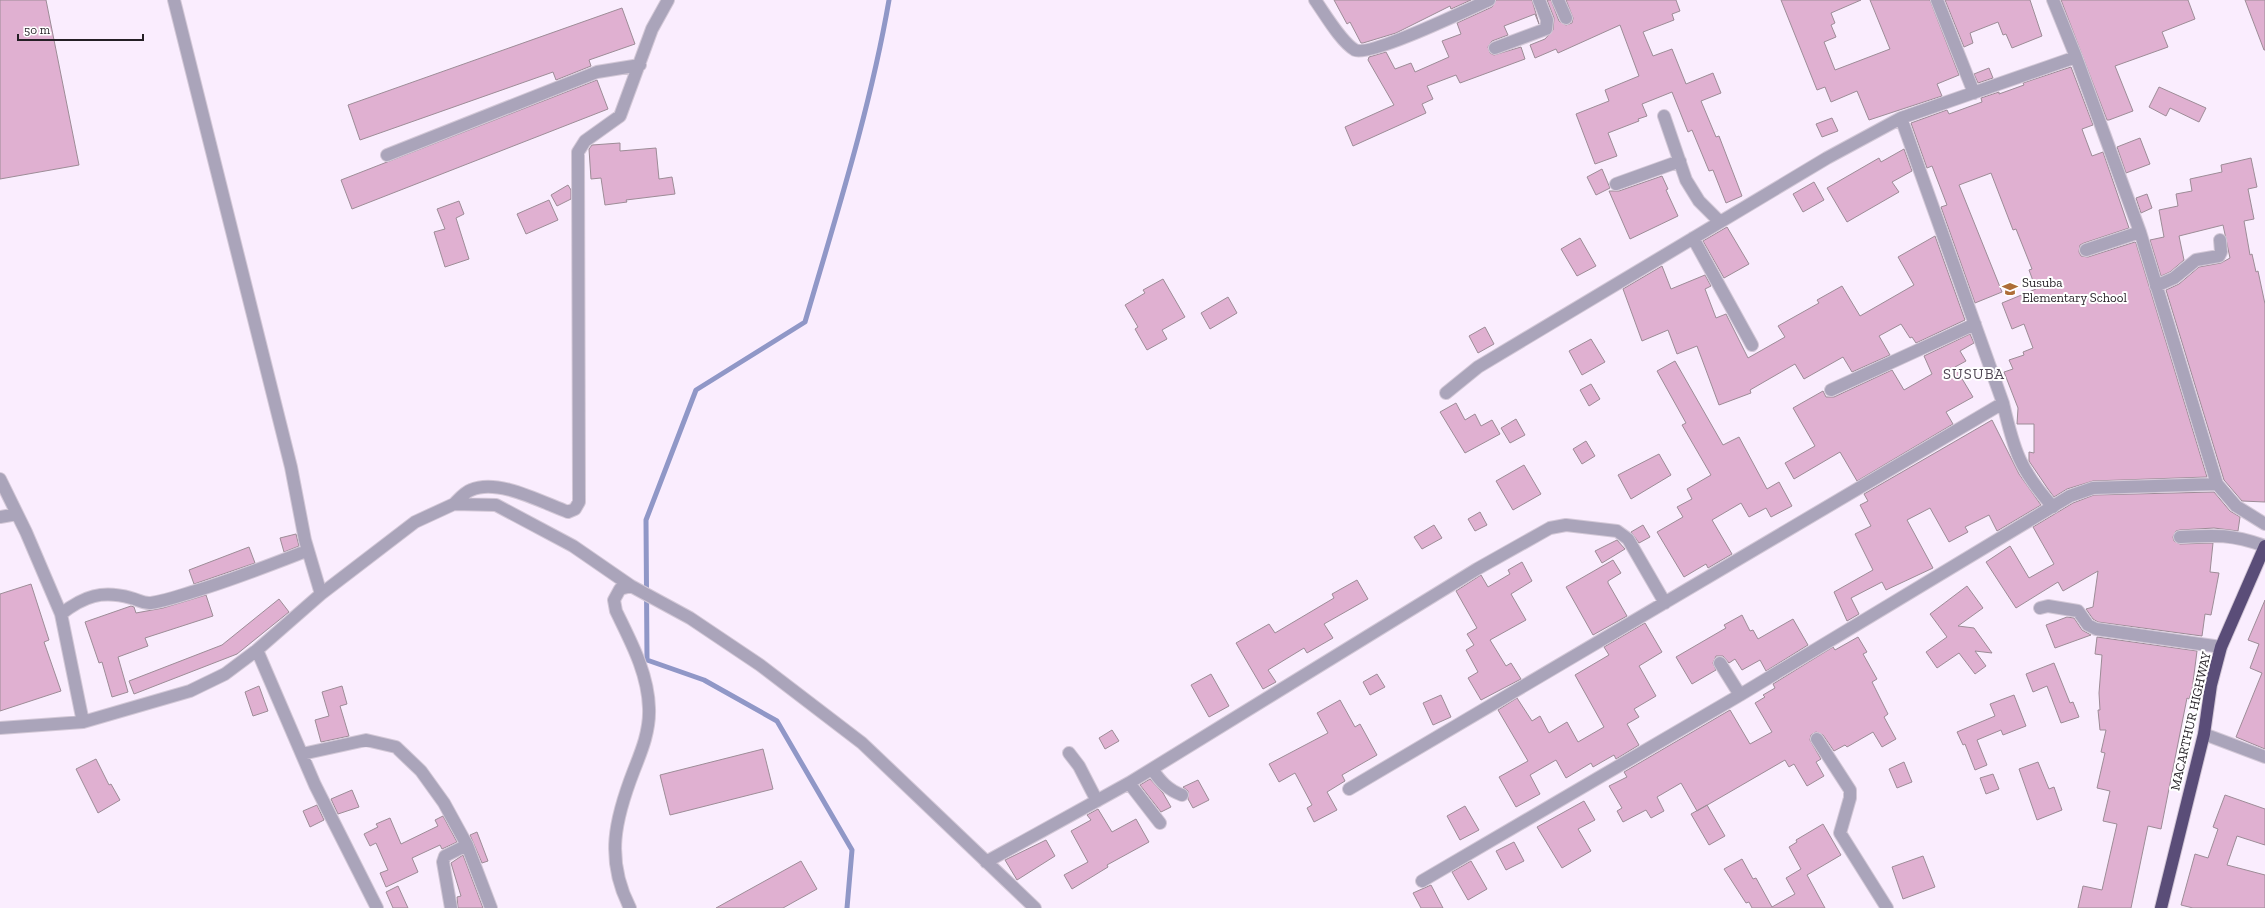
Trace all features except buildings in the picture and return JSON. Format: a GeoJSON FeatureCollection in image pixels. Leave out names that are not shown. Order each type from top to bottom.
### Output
{"type":"FeatureCollection","features":[{"type":"Feature","properties":{"kind":"highway","name":"MACARTHUR HIGHWAY"},"geometry":{"type":"LineString","coordinates":[[2161,908],[2204,734],[2211,685],[2221,647],[2265,546]]}},
{"type":"Feature","properties":{"kind":"street"},"geometry":{"type":"LineString","coordinates":[[174,0],[289,459],[305,540],[321,594]]}},
{"type":"Feature","properties":{"kind":"street"},"geometry":{"type":"LineString","coordinates":[[0,728],[83,722],[190,691],[225,674],[257,650],[321,594],[415,522],[454,504],[469,490],[487,485],[509,490],[568,512],[575,509],[579,502],[578,152],[585,141],[620,116],[652,29],[668,0]]}},
{"type":"Feature","properties":{"kind":"street"},"geometry":{"type":"LineString","coordinates":[[1315,0],[1346,43],[1356,50],[1366,51],[1389,44],[1489,0]]}},
{"type":"Feature","properties":{"kind":"street"},"geometry":{"type":"LineString","coordinates":[[1495,48],[1546,29],[1547,20],[1539,0]]}},
{"type":"Feature","properties":{"kind":"street"},"geometry":{"type":"LineString","coordinates":[[1558,0],[1566,18]]}},
{"type":"Feature","properties":{"kind":"street"},"geometry":{"type":"LineString","coordinates":[[1937,0],[1974,93]]}},
{"type":"Feature","properties":{"kind":"street"},"geometry":{"type":"LineString","coordinates":[[2053,0],[2140,232],[2216,484],[2236,506],[2265,524]]}},
{"type":"Feature","properties":{"kind":"street"},"geometry":{"type":"LineString","coordinates":[[1446,392],[1478,367],[1719,221],[1827,158],[1902,118],[2076,58]]}},
{"type":"Feature","properties":{"kind":"street"},"geometry":{"type":"LineString","coordinates":[[387,155],[597,72],[640,65]]}},
{"type":"Feature","properties":{"kind":"street"},"geometry":{"type":"LineString","coordinates":[[1664,116],[1686,180],[1699,201],[1719,221]]}},
{"type":"Feature","properties":{"kind":"street"},"geometry":{"type":"LineString","coordinates":[[1902,118],[2003,403],[2012,441],[2022,467],[2034,486],[2053,507]]}},
{"type":"Feature","properties":{"kind":"street"},"geometry":{"type":"LineString","coordinates":[[1616,184],[1680,161]]}},
{"type":"Feature","properties":{"kind":"street"},"geometry":{"type":"LineString","coordinates":[[2086,250],[2140,232]]}},
{"type":"Feature","properties":{"kind":"street"},"geometry":{"type":"LineString","coordinates":[[1693,238],[1752,345]]}},
{"type":"Feature","properties":{"kind":"street"},"geometry":{"type":"LineString","coordinates":[[2156,286],[2174,278],[2196,260],[2219,256],[2221,252],[2220,240]]}},
{"type":"Feature","properties":{"kind":"street"},"geometry":{"type":"LineString","coordinates":[[1831,390],[1974,324]]}},
{"type":"Feature","properties":{"kind":"street"},"geometry":{"type":"LineString","coordinates":[[1349,789],[2003,403]]}},
{"type":"Feature","properties":{"kind":"street"},"geometry":{"type":"LineString","coordinates":[[0,479],[61,614],[83,722]]}},
{"type":"Feature","properties":{"kind":"street"},"geometry":{"type":"LineString","coordinates":[[1422,880],[1740,695],[2070,496],[2093,488],[2216,484]]}},
{"type":"Feature","properties":{"kind":"street"},"geometry":{"type":"LineString","coordinates":[[454,504],[496,505],[573,546],[635,588],[690,618],[760,665],[862,743],[1035,908]]}},
{"type":"Feature","properties":{"kind":"street"},"geometry":{"type":"LineString","coordinates":[[0,517],[17,514]]}},
{"type":"Feature","properties":{"kind":"street"},"geometry":{"type":"LineString","coordinates":[[986,862],[1129,783],[1470,573],[1550,528],[1566,525],[1617,531],[1628,539],[1665,603]]}},
{"type":"Feature","properties":{"kind":"street"},"geometry":{"type":"LineString","coordinates":[[2180,537],[2227,535],[2241,537],[2265,546]]}},
{"type":"Feature","properties":{"kind":"street"},"geometry":{"type":"LineString","coordinates":[[61,614],[77,602],[96,596],[112,594],[133,598],[142,603],[170,598],[235,579],[301,553]]}},
{"type":"Feature","properties":{"kind":"street"},"geometry":{"type":"LineString","coordinates":[[630,908],[621,891],[615,866],[614,840],[621,806],[645,742],[649,709],[643,671],[616,611],[614,600],[620,589],[635,588]]}},
{"type":"Feature","properties":{"kind":"street"},"geometry":{"type":"LineString","coordinates":[[2040,608],[2069,608],[2078,611],[2088,625],[2096,629],[2221,647]]}},
{"type":"Feature","properties":{"kind":"street"},"geometry":{"type":"LineString","coordinates":[[257,650],[315,785],[377,908]]}},
{"type":"Feature","properties":{"kind":"street"},"geometry":{"type":"LineString","coordinates":[[1720,663],[1740,695]]}},
{"type":"Feature","properties":{"kind":"street"},"geometry":{"type":"LineString","coordinates":[[2204,734],[2265,756]]}},
{"type":"Feature","properties":{"kind":"street"},"geometry":{"type":"LineString","coordinates":[[1817,739],[1850,790],[1850,798],[1840,833],[1887,908]]}},
{"type":"Feature","properties":{"kind":"street"},"geometry":{"type":"LineString","coordinates":[[302,754],[366,740],[396,747],[421,770],[444,803],[467,845],[492,908]]}},
{"type":"Feature","properties":{"kind":"street"},"geometry":{"type":"LineString","coordinates":[[1069,753],[1079,766],[1097,801]]}},
{"type":"Feature","properties":{"kind":"street"},"geometry":{"type":"LineString","coordinates":[[1152,769],[1161,782],[1174,792],[1182,795]]}},
{"type":"Feature","properties":{"kind":"street"},"geometry":{"type":"LineString","coordinates":[[1129,783],[1160,823]]}},
{"type":"Feature","properties":{"kind":"street"},"geometry":{"type":"LineString","coordinates":[[451,908],[443,862],[445,856],[467,845]]}},
{"type":"Feature","properties":{"kind":"waterway"},"geometry":{"type":"LineString","coordinates":[[847,908],[852,850],[777,721],[704,680],[647,660],[646,520],[696,390],[805,322],[862,122],[889,0]]}},
{"type":"Feature","properties":{"kind":"place","name":"Susuba Elementary School"},"geometry":{"type":"Point","coordinates":[2010,289]}},
{"type":"Feature","properties":{"kind":"district","name":"SUSUBA"},"geometry":{"type":"Point","coordinates":[1974,374]}}]}
